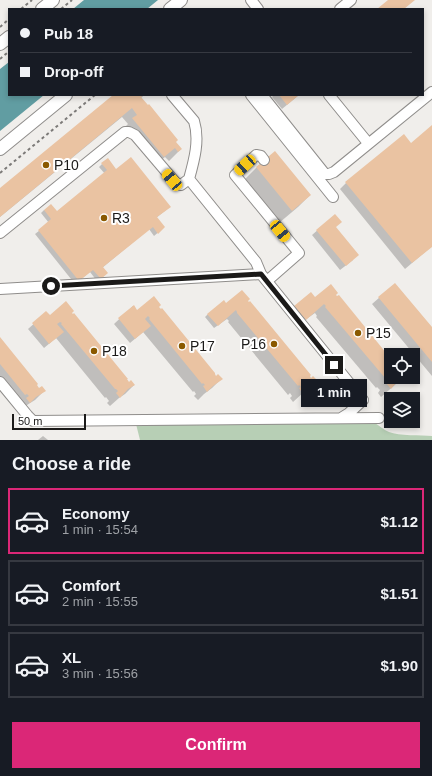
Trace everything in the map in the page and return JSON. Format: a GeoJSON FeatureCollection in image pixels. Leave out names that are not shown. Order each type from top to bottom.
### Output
{"type":"FeatureCollection","features":[{"type":"Feature","properties":{"kind":"main road"},"geometry":{"type":"LineString","coordinates":[[43,8],[53,0]]}},
{"type":"Feature","properties":{"kind":"main road"},"geometry":{"type":"LineString","coordinates":[[0,149],[65,96]]}},
{"type":"Feature","properties":{"kind":"lane"},"geometry":{"type":"LineString","coordinates":[[251,0],[257,8]]}},
{"type":"Feature","properties":{"kind":"lane"},"geometry":{"type":"LineString","coordinates":[[341,8],[351,0]]}},
{"type":"Feature","properties":{"kind":"lane"},"geometry":{"type":"LineString","coordinates":[[263,96],[325,174],[329,174],[334,172],[432,92]]}},
{"type":"Feature","properties":{"kind":"lane"},"geometry":{"type":"LineString","coordinates":[[0,234],[125,132],[135,135],[175,182],[181,184],[189,179],[196,150],[196,126],[194,121],[173,96]]}},
{"type":"Feature","properties":{"kind":"lane"},"geometry":{"type":"LineString","coordinates":[[252,96],[333,197]]}},
{"type":"Feature","properties":{"kind":"lane"},"geometry":{"type":"LineString","coordinates":[[330,96],[368,143]]}},
{"type":"Feature","properties":{"kind":"lane"},"geometry":{"type":"LineString","coordinates":[[0,289],[264,277],[299,254],[234,175],[256,155],[261,156],[264,160]]}},
{"type":"Feature","properties":{"kind":"lane"},"geometry":{"type":"LineString","coordinates":[[189,179],[256,262],[264,277],[363,400],[349,413],[340,418]]}},
{"type":"Feature","properties":{"kind":"lane"},"geometry":{"type":"LineString","coordinates":[[0,382],[33,421],[379,418]]}},
{"type":"Feature","properties":{"kind":"path"},"geometry":{"type":"LineString","coordinates":[[22,8],[32,0]]}},
{"type":"Feature","properties":{"kind":"path"},"geometry":{"type":"LineString","coordinates":[[62,8],[72,0]]}},
{"type":"Feature","properties":{"kind":"path"},"geometry":{"type":"LineString","coordinates":[[0,27],[8,20]]}},
{"type":"Feature","properties":{"kind":"path"},"geometry":{"type":"LineString","coordinates":[[0,59],[4,43]]}},
{"type":"Feature","properties":{"kind":"path"},"geometry":{"type":"LineString","coordinates":[[0,173],[93,96]]}},
{"type":"Feature","properties":{"kind":"green space"},"geometry":{"type":"Polygon","coordinates":[[[375,423],[389,432],[404,435],[432,436],[432,440],[140,440],[136,424],[375,423]]]}},
{"type":"Feature","properties":{"kind":"water"},"geometry":{"type":"Polygon","coordinates":[[[84,0],[158,0],[148,8],[74,8],[84,0]]]}},
{"type":"Feature","properties":{"kind":"water"},"geometry":{"type":"Polygon","coordinates":[[[8,63],[8,96],[43,96],[0,131],[0,69],[8,63]]]}},
{"type":"Feature","properties":{"kind":"building"},"geometry":{"type":"Polygon","coordinates":[[[388,0],[415,0],[405,8],[378,8],[388,0]]]}},
{"type":"Feature","properties":{"kind":"building"},"geometry":{"type":"Polygon","coordinates":[[[112,96],[142,96],[141,97],[148,105],[149,104],[178,140],[176,142],[182,149],[178,152],[175,148],[164,157],[132,118],[137,115],[132,108],[0,217],[0,188],[112,96]]]}},
{"type":"Feature","properties":{"kind":"building"},"geometry":{"type":"Polygon","coordinates":[[[280,96],[298,96],[287,105],[280,96]]]}},
{"type":"Feature","properties":{"kind":"building"},"geometry":{"type":"Polygon","coordinates":[[[432,125],[432,247],[412,263],[345,182],[404,134],[411,143],[432,125]]]}},
{"type":"Feature","properties":{"kind":"building"},"geometry":{"type":"Polygon","coordinates":[[[275,151],[311,195],[292,211],[256,167],[275,151]]]}},
{"type":"Feature","properties":{"kind":"building","name":"R3"},"geometry":{"type":"Polygon","coordinates":[[[131,157],[171,207],[157,217],[165,227],[158,234],[153,227],[103,267],[108,273],[101,279],[93,270],[79,281],[38,230],[51,219],[44,210],[51,204],[57,211],[107,170],[101,163],[108,158],[116,169],[131,157]]]}},
{"type":"Feature","properties":{"kind":"building"},"geometry":{"type":"Polygon","coordinates":[[[335,214],[342,222],[336,227],[359,255],[346,266],[316,230],[335,214]]]}},
{"type":"Feature","properties":{"kind":"building"},"geometry":{"type":"Polygon","coordinates":[[[395,283],[432,327],[432,362],[378,297],[395,283]]]}},
{"type":"Feature","properties":{"kind":"building","name":"P15"},"geometry":{"type":"Polygon","coordinates":[[[331,284],[338,293],[336,295],[339,295],[384,350],[384,377],[324,304],[306,320],[294,306],[311,292],[315,297],[331,284]]]}},
{"type":"Feature","properties":{"kind":"building","name":"P16"},"geometry":{"type":"Polygon","coordinates":[[[242,290],[250,299],[248,301],[250,301],[311,375],[311,378],[313,376],[318,381],[303,394],[299,388],[301,387],[299,385],[298,386],[236,310],[218,326],[207,314],[224,300],[226,303],[242,290]]]}},
{"type":"Feature","properties":{"kind":"building","name":"P17"},"geometry":{"type":"Polygon","coordinates":[[[154,296],[161,305],[159,307],[161,309],[162,308],[216,376],[218,374],[223,379],[207,392],[203,386],[205,385],[203,383],[202,384],[148,316],[145,319],[151,326],[135,339],[118,318],[134,305],[137,310],[154,296]]]}},
{"type":"Feature","properties":{"kind":"building","name":"P18"},"geometry":{"type":"Polygon","coordinates":[[[66,301],[74,311],[72,313],[74,313],[129,382],[131,380],[135,385],[128,389],[120,398],[116,393],[118,391],[61,324],[62,323],[60,322],[57,324],[64,332],[49,344],[32,323],[46,311],[50,315],[66,301]]]}},
{"type":"Feature","properties":{"kind":"building"},"geometry":{"type":"Polygon","coordinates":[[[0,337],[38,384],[37,385],[39,388],[42,386],[46,391],[30,403],[26,398],[29,396],[27,394],[25,395],[0,364],[0,337]]]}},
{"type":"Feature","properties":{"kind":"building","name":"P15"},"geometry":{"type":"Polygon","coordinates":[[[387,384],[395,384],[391,389],[387,384]]]}},
{"type":"Feature","properties":{"kind":"place","name":"P10"},"geometry":{"type":"Point","coordinates":[46,165]}},
{"type":"Feature","properties":{"kind":"place","name":"R3"},"geometry":{"type":"Point","coordinates":[104,218]}},
{"type":"Feature","properties":{"kind":"place","name":"P15"},"geometry":{"type":"Point","coordinates":[358,333]}},
{"type":"Feature","properties":{"kind":"place","name":"P16"},"geometry":{"type":"Point","coordinates":[274,344]}},
{"type":"Feature","properties":{"kind":"place","name":"P17"},"geometry":{"type":"Point","coordinates":[182,346]}},
{"type":"Feature","properties":{"kind":"place","name":"P18"},"geometry":{"type":"Point","coordinates":[94,351]}},
{"type":"Feature","properties":{"kind":"route"},"geometry":{"type":"LineString","coordinates":[[51,286],[261,274],[334,365]]}}]}
